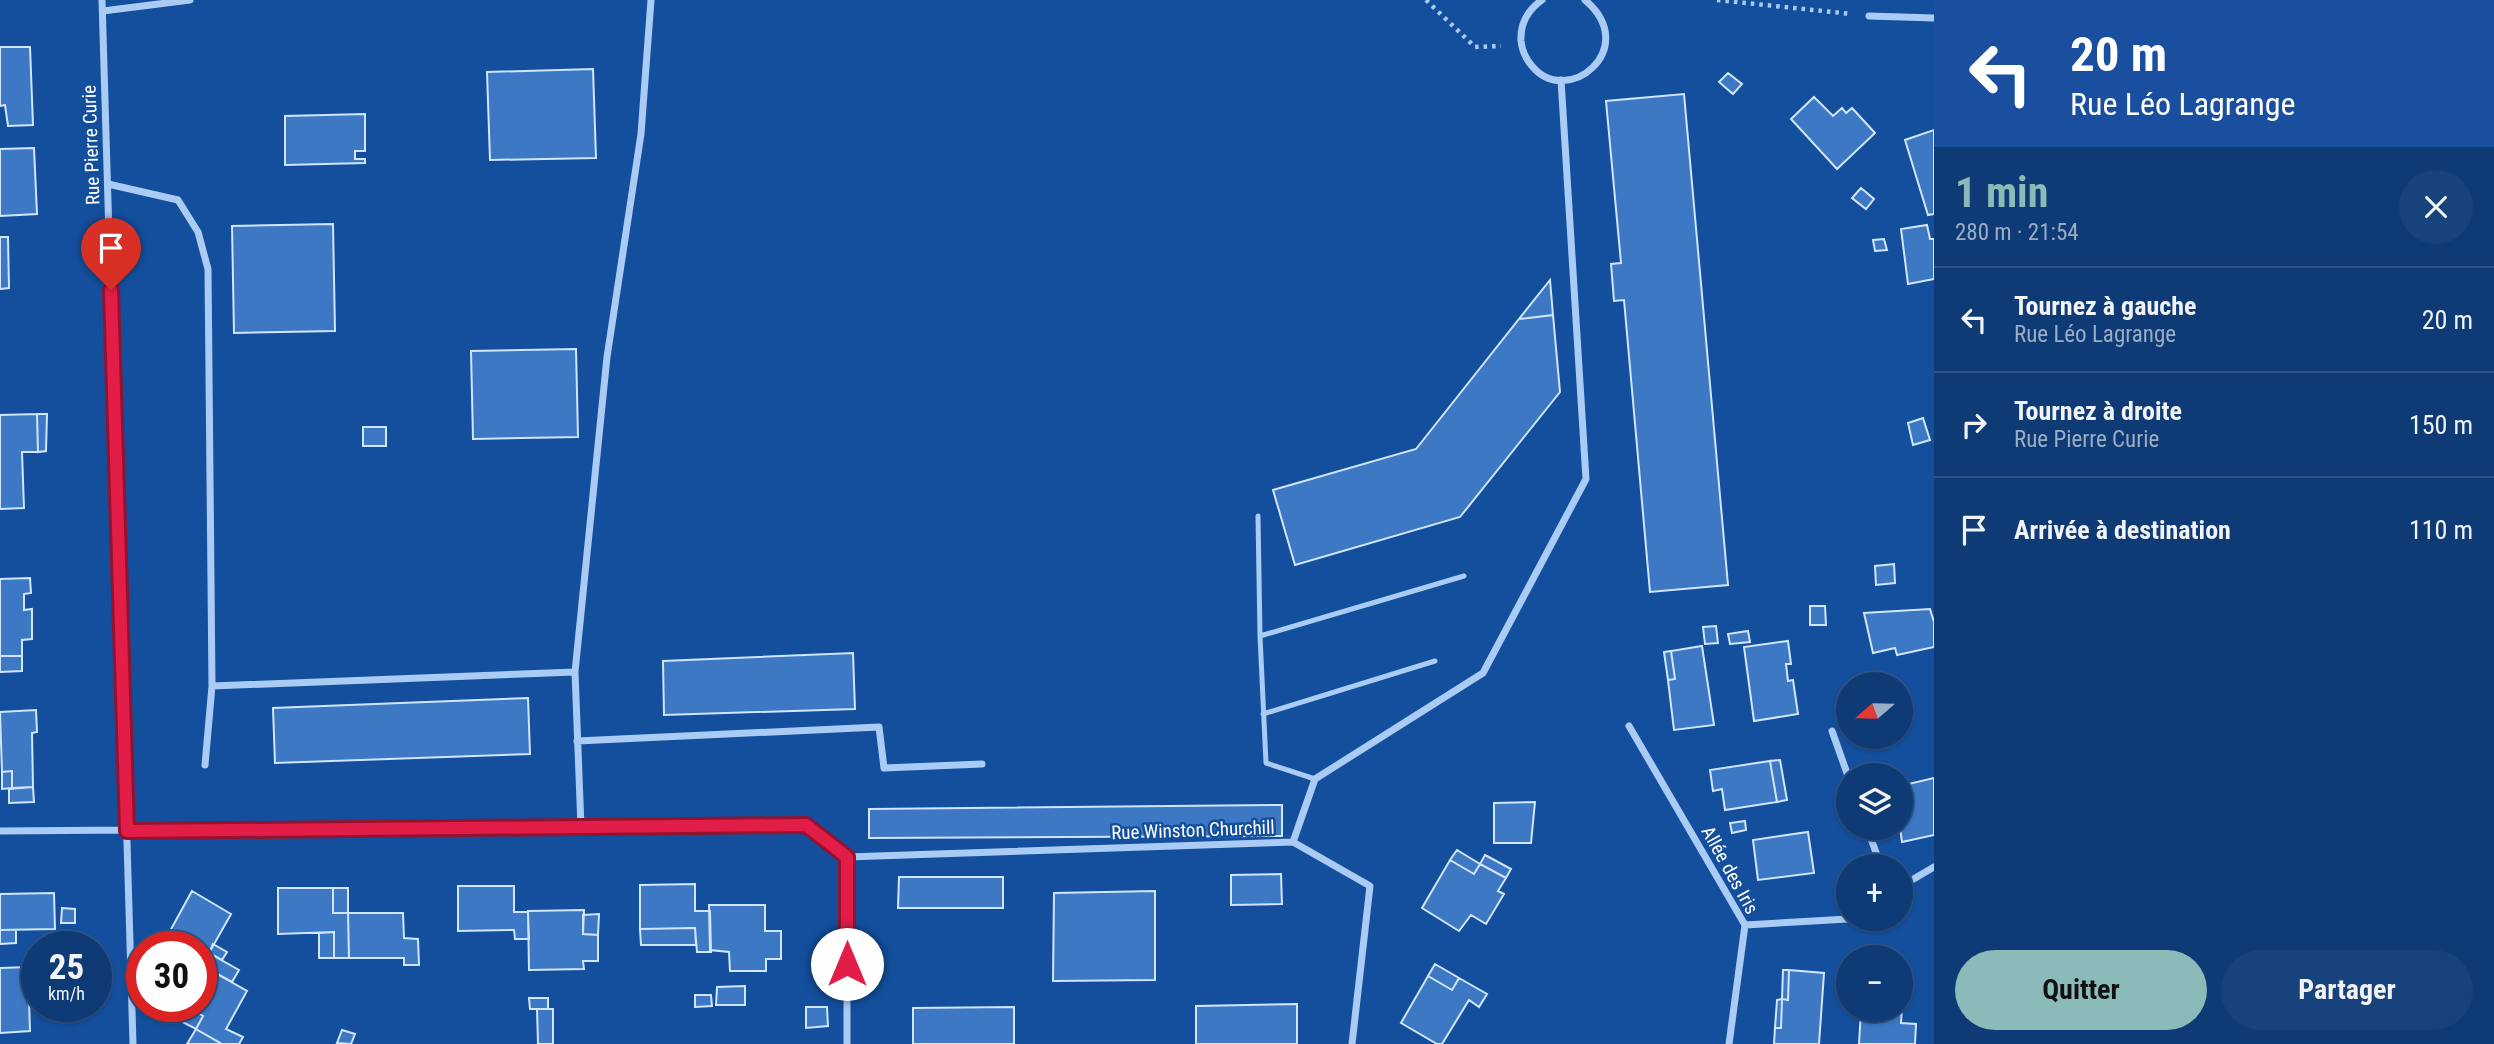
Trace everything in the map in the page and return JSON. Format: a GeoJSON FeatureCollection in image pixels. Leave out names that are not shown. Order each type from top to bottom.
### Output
{"type":"FeatureCollection","features":[{"type":"Feature","properties":{"kind":"street","name":"Rue Pierre Curie"},"geometry":{"type":"LineString","coordinates":[[102,0],[133,1044]]}},
{"type":"Feature","properties":{"kind":"street"},"geometry":{"type":"LineString","coordinates":[[103,11],[190,0]]}},
{"type":"Feature","properties":{"kind":"street"},"geometry":{"type":"LineString","coordinates":[[581,827],[575,672],[607,358],[641,134],[651,0]]}},
{"type":"Feature","properties":{"kind":"street"},"geometry":{"type":"LineString","coordinates":[[1542,0],[1525,18],[1521,45],[1535,70],[1547,77],[1561,80],[1575,79],[1588,73],[1605,50],[1604,22],[1596,9],[1585,0]]}},
{"type":"Feature","properties":{"kind":"street"},"geometry":{"type":"LineString","coordinates":[[1869,16],[1934,18]]}},
{"type":"Feature","properties":{"kind":"street"},"geometry":{"type":"LineString","coordinates":[[1293,842],[1315,779],[1483,673],[1586,479],[1561,80]]}},
{"type":"Feature","properties":{"kind":"street"},"geometry":{"type":"LineString","coordinates":[[108,184],[178,200],[198,232],[208,269],[212,686],[205,765]]}},
{"type":"Feature","properties":{"kind":"street"},"geometry":{"type":"LineString","coordinates":[[212,686],[575,672]]}},
{"type":"Feature","properties":{"kind":"street","name":"Allée des Iris"},"geometry":{"type":"LineString","coordinates":[[1629,726],[1745,925],[1729,1044]]}},
{"type":"Feature","properties":{"kind":"street"},"geometry":{"type":"LineString","coordinates":[[577,741],[879,727],[884,768],[982,764]]}},
{"type":"Feature","properties":{"kind":"street"},"geometry":{"type":"LineString","coordinates":[[1832,731],[1843,763]]}},
{"type":"Feature","properties":{"kind":"street"},"geometry":{"type":"LineString","coordinates":[[0,831],[806,825],[847,857],[848,1044]]}},
{"type":"Feature","properties":{"kind":"street","name":"Rue Winston Churchill"},"geometry":{"type":"LineString","coordinates":[[847,857],[1293,842],[1370,886],[1352,1044]]}},
{"type":"Feature","properties":{"kind":"street"},"geometry":{"type":"LineString","coordinates":[[1913,879],[1934,867]]}},
{"type":"Feature","properties":{"kind":"street"},"geometry":{"type":"LineString","coordinates":[[1745,925],[1836,920]]}},
{"type":"Feature","properties":{"kind":"lane"},"geometry":{"type":"LineString","coordinates":[[1258,516],[1266,763],[1315,779]]}},
{"type":"Feature","properties":{"kind":"lane"},"geometry":{"type":"LineString","coordinates":[[1260,636],[1464,576]]}},
{"type":"Feature","properties":{"kind":"lane"},"geometry":{"type":"LineString","coordinates":[[1263,714],[1434,661]]}},
{"type":"Feature","properties":{"kind":"path"},"geometry":{"type":"LineString","coordinates":[[1426,0],[1475,47],[1521,45]]}},
{"type":"Feature","properties":{"kind":"path"},"geometry":{"type":"LineString","coordinates":[[1717,0],[1869,16]]}},
{"type":"Feature","properties":{"kind":"building"},"geometry":{"type":"Polygon","coordinates":[[[0,47],[30,47],[33,125],[8,126],[5,105],[0,106],[0,47]]]}},
{"type":"Feature","properties":{"kind":"building"},"geometry":{"type":"Polygon","coordinates":[[[593,69],[596,158],[490,160],[487,72],[593,69]]]}},
{"type":"Feature","properties":{"kind":"building"},"geometry":{"type":"Polygon","coordinates":[[[1728,73],[1742,84],[1733,94],[1719,82],[1728,73]]]}},
{"type":"Feature","properties":{"kind":"building"},"geometry":{"type":"Polygon","coordinates":[[[1684,94],[1728,585],[1650,592],[1624,300],[1614,301],[1611,264],[1621,263],[1606,101],[1684,94]]]}},
{"type":"Feature","properties":{"kind":"building"},"geometry":{"type":"Polygon","coordinates":[[[1814,97],[1833,116],[1842,108],[1846,113],[1852,108],[1875,133],[1837,169],[1791,119],[1814,97]]]}},
{"type":"Feature","properties":{"kind":"building"},"geometry":{"type":"Polygon","coordinates":[[[365,114],[365,151],[355,151],[355,159],[365,159],[365,163],[285,165],[285,116],[365,114]]]}},
{"type":"Feature","properties":{"kind":"building"},"geometry":{"type":"Polygon","coordinates":[[[1934,130],[1934,214],[1928,215],[1905,140],[1934,130]]]}},
{"type":"Feature","properties":{"kind":"building"},"geometry":{"type":"Polygon","coordinates":[[[34,148],[37,214],[0,216],[0,149],[34,148]]]}},
{"type":"Feature","properties":{"kind":"building"},"geometry":{"type":"Polygon","coordinates":[[[1861,188],[1874,199],[1866,209],[1852,198],[1861,188]]]}},
{"type":"Feature","properties":{"kind":"building"},"geometry":{"type":"Polygon","coordinates":[[[333,224],[335,331],[234,333],[232,226],[333,224]]]}},
{"type":"Feature","properties":{"kind":"building"},"geometry":{"type":"Polygon","coordinates":[[[1927,225],[1930,239],[1934,239],[1934,279],[1908,284],[1901,229],[1927,225]]]}},
{"type":"Feature","properties":{"kind":"building"},"geometry":{"type":"Polygon","coordinates":[[[0,237],[8,237],[9,288],[0,289],[0,237]]]}},
{"type":"Feature","properties":{"kind":"building"},"geometry":{"type":"Polygon","coordinates":[[[1884,239],[1887,250],[1875,251],[1873,240],[1884,239]]]}},
{"type":"Feature","properties":{"kind":"building"},"geometry":{"type":"Polygon","coordinates":[[[1550,280],[1553,315],[1519,319],[1550,280]]]}},
{"type":"Feature","properties":{"kind":"building"},"geometry":{"type":"Polygon","coordinates":[[[1553,315],[1560,392],[1460,517],[1295,565],[1273,490],[1416,449],[1519,319],[1553,315]]]}},
{"type":"Feature","properties":{"kind":"building"},"geometry":{"type":"Polygon","coordinates":[[[576,349],[578,437],[473,439],[471,351],[576,349]]]}},
{"type":"Feature","properties":{"kind":"building"},"geometry":{"type":"Polygon","coordinates":[[[37,414],[47,414],[46,451],[38,452],[37,414]]]}},
{"type":"Feature","properties":{"kind":"building"},"geometry":{"type":"Polygon","coordinates":[[[37,414],[38,452],[22,452],[24,508],[0,509],[0,415],[37,414]]]}},
{"type":"Feature","properties":{"kind":"building"},"geometry":{"type":"Polygon","coordinates":[[[1923,418],[1930,440],[1913,445],[1908,423],[1923,418]]]}},
{"type":"Feature","properties":{"kind":"building"},"geometry":{"type":"Polygon","coordinates":[[[363,427],[386,427],[386,446],[363,446],[363,427]]]}},
{"type":"Feature","properties":{"kind":"building"},"geometry":{"type":"Polygon","coordinates":[[[1894,564],[1895,583],[1876,585],[1875,566],[1894,564]]]}},
{"type":"Feature","properties":{"kind":"building"},"geometry":{"type":"Polygon","coordinates":[[[30,578],[31,593],[24,594],[24,610],[32,609],[32,639],[22,640],[22,656],[0,656],[0,579],[30,578]]]}},
{"type":"Feature","properties":{"kind":"building"},"geometry":{"type":"Polygon","coordinates":[[[1810,606],[1825,606],[1826,625],[1810,625],[1810,606]]]}},
{"type":"Feature","properties":{"kind":"building"},"geometry":{"type":"Polygon","coordinates":[[[1930,609],[1934,622],[1934,647],[1897,655],[1895,648],[1873,653],[1864,613],[1930,609]]]}},
{"type":"Feature","properties":{"kind":"building"},"geometry":{"type":"Polygon","coordinates":[[[1716,626],[1718,643],[1705,644],[1703,627],[1716,626]]]}},
{"type":"Feature","properties":{"kind":"building"},"geometry":{"type":"Polygon","coordinates":[[[1748,631],[1750,642],[1730,644],[1728,634],[1748,631]]]}},
{"type":"Feature","properties":{"kind":"building"},"geometry":{"type":"Polygon","coordinates":[[[1788,641],[1791,664],[1786,664],[1788,681],[1793,680],[1798,714],[1754,721],[1744,647],[1788,641]]]}},
{"type":"Feature","properties":{"kind":"building"},"geometry":{"type":"Polygon","coordinates":[[[1702,646],[1714,725],[1674,730],[1668,680],[1675,679],[1671,651],[1702,646]]]}},
{"type":"Feature","properties":{"kind":"building"},"geometry":{"type":"Polygon","coordinates":[[[1671,651],[1675,679],[1668,680],[1664,652],[1671,651]]]}},
{"type":"Feature","properties":{"kind":"building"},"geometry":{"type":"Polygon","coordinates":[[[853,653],[855,709],[664,715],[663,661],[853,653]]]}},
{"type":"Feature","properties":{"kind":"building"},"geometry":{"type":"Polygon","coordinates":[[[0,656],[22,656],[22,671],[0,672],[0,656]]]}},
{"type":"Feature","properties":{"kind":"building"},"geometry":{"type":"Polygon","coordinates":[[[528,698],[530,754],[275,763],[273,708],[528,698]]]}},
{"type":"Feature","properties":{"kind":"building"},"geometry":{"type":"Polygon","coordinates":[[[36,710],[37,732],[32,733],[33,787],[12,788],[12,771],[2,772],[0,712],[36,710]]]}},
{"type":"Feature","properties":{"kind":"building"},"geometry":{"type":"Polygon","coordinates":[[[1780,760],[1787,800],[1777,802],[1770,761],[1780,760]]]}},
{"type":"Feature","properties":{"kind":"building"},"geometry":{"type":"Polygon","coordinates":[[[1770,761],[1777,802],[1725,810],[1722,789],[1713,791],[1710,770],[1770,761]]]}},
{"type":"Feature","properties":{"kind":"building"},"geometry":{"type":"Polygon","coordinates":[[[12,771],[12,788],[2,789],[2,772],[12,771]]]}},
{"type":"Feature","properties":{"kind":"building"},"geometry":{"type":"Polygon","coordinates":[[[1934,778],[1934,835],[1913,840],[1913,783],[1934,778]]]}},
{"type":"Feature","properties":{"kind":"building"},"geometry":{"type":"Polygon","coordinates":[[[33,787],[34,802],[9,803],[9,789],[33,787]]]}},
{"type":"Feature","properties":{"kind":"building"},"geometry":{"type":"Polygon","coordinates":[[[1535,802],[1531,843],[1494,843],[1494,803],[1535,802]]]}},
{"type":"Feature","properties":{"kind":"building"},"geometry":{"type":"Polygon","coordinates":[[[1282,805],[1282,836],[869,838],[869,809],[1282,805]]]}},
{"type":"Feature","properties":{"kind":"building"},"geometry":{"type":"Polygon","coordinates":[[[1745,821],[1746,830],[1732,833],[1730,823],[1745,821]]]}},
{"type":"Feature","properties":{"kind":"building"},"geometry":{"type":"Polygon","coordinates":[[[1808,832],[1814,873],[1758,880],[1753,840],[1808,832]]]}},
{"type":"Feature","properties":{"kind":"building"},"geometry":{"type":"Polygon","coordinates":[[[1457,850],[1480,864],[1474,874],[1450,860],[1457,850]]]}},
{"type":"Feature","properties":{"kind":"building"},"geometry":{"type":"Polygon","coordinates":[[[1485,855],[1511,869],[1506,878],[1480,864],[1485,855]]]}},
{"type":"Feature","properties":{"kind":"building"},"geometry":{"type":"Polygon","coordinates":[[[1450,860],[1474,874],[1480,864],[1506,878],[1498,891],[1504,894],[1486,924],[1471,915],[1459,931],[1422,908],[1450,860]]]}},
{"type":"Feature","properties":{"kind":"building"},"geometry":{"type":"Polygon","coordinates":[[[1281,874],[1282,904],[1231,905],[1231,875],[1281,874]]]}},
{"type":"Feature","properties":{"kind":"building"},"geometry":{"type":"Polygon","coordinates":[[[899,877],[1003,877],[1003,908],[898,908],[899,877]]]}},
{"type":"Feature","properties":{"kind":"building"},"geometry":{"type":"Polygon","coordinates":[[[695,884],[695,911],[710,911],[711,952],[697,952],[695,928],[640,929],[640,885],[695,884]]]}},
{"type":"Feature","properties":{"kind":"building"},"geometry":{"type":"Polygon","coordinates":[[[458,886],[514,886],[514,912],[528,912],[529,939],[515,939],[514,930],[458,931],[458,886]]]}},
{"type":"Feature","properties":{"kind":"building"},"geometry":{"type":"Polygon","coordinates":[[[278,888],[333,888],[333,913],[348,913],[349,958],[334,958],[334,932],[278,934],[278,888]]]}},
{"type":"Feature","properties":{"kind":"building"},"geometry":{"type":"Polygon","coordinates":[[[333,888],[348,888],[348,913],[333,913],[333,888]]]}},
{"type":"Feature","properties":{"kind":"building"},"geometry":{"type":"Polygon","coordinates":[[[192,891],[231,914],[217,939],[217,931],[170,931],[192,891]]]}},
{"type":"Feature","properties":{"kind":"building"},"geometry":{"type":"Polygon","coordinates":[[[1155,891],[1155,980],[1053,981],[1054,893],[1155,891]]]}},
{"type":"Feature","properties":{"kind":"building"},"geometry":{"type":"Polygon","coordinates":[[[54,893],[55,929],[0,930],[0,894],[54,893]]]}},
{"type":"Feature","properties":{"kind":"building"},"geometry":{"type":"Polygon","coordinates":[[[709,905],[765,905],[765,931],[781,931],[781,959],[766,959],[766,971],[730,971],[729,952],[710,950],[709,905]]]}},
{"type":"Feature","properties":{"kind":"building"},"geometry":{"type":"Polygon","coordinates":[[[62,908],[75,909],[75,923],[61,923],[62,908]]]}},
{"type":"Feature","properties":{"kind":"building"},"geometry":{"type":"Polygon","coordinates":[[[584,910],[583,934],[598,935],[598,961],[583,961],[584,969],[529,970],[528,911],[584,910]]]}},
{"type":"Feature","properties":{"kind":"building"},"geometry":{"type":"Polygon","coordinates":[[[348,913],[403,913],[404,938],[418,939],[419,965],[404,965],[404,958],[349,958],[348,913]]]}},
{"type":"Feature","properties":{"kind":"building"},"geometry":{"type":"Polygon","coordinates":[[[599,914],[598,935],[583,934],[583,915],[599,914]]]}},
{"type":"Feature","properties":{"kind":"building"},"geometry":{"type":"Polygon","coordinates":[[[695,928],[696,945],[641,945],[640,929],[695,928]]]}},
{"type":"Feature","properties":{"kind":"building"},"geometry":{"type":"Polygon","coordinates":[[[0,930],[16,930],[16,943],[0,944],[0,930]]]}},
{"type":"Feature","properties":{"kind":"building"},"geometry":{"type":"Polygon","coordinates":[[[334,932],[334,958],[319,958],[319,933],[334,932]]]}},
{"type":"Feature","properties":{"kind":"building"},"geometry":{"type":"Polygon","coordinates":[[[217,946],[227,952],[222,960],[217,957],[217,946]]]}},
{"type":"Feature","properties":{"kind":"building"},"geometry":{"type":"Polygon","coordinates":[[[217,958],[239,970],[232,982],[217,974],[217,958]]]}},
{"type":"Feature","properties":{"kind":"building"},"geometry":{"type":"Polygon","coordinates":[[[1435,964],[1459,978],[1452,990],[1428,976],[1435,964]]]}},
{"type":"Feature","properties":{"kind":"building"},"geometry":{"type":"Polygon","coordinates":[[[21,967],[21,1022],[30,1022],[30,1031],[0,1033],[0,968],[21,967]]]}},
{"type":"Feature","properties":{"kind":"building"},"geometry":{"type":"Polygon","coordinates":[[[1783,970],[1789,970],[1788,1000],[1782,999],[1783,970]]]}},
{"type":"Feature","properties":{"kind":"building"},"geometry":{"type":"Polygon","coordinates":[[[1789,970],[1824,973],[1819,1044],[1774,1044],[1775,1028],[1781,1028],[1782,999],[1788,1000],[1789,970]]]}},
{"type":"Feature","properties":{"kind":"building"},"geometry":{"type":"Polygon","coordinates":[[[217,974],[247,991],[226,1029],[243,1037],[239,1044],[222,1044],[196,1029],[200,1022],[217,1022],[217,974]]]}},
{"type":"Feature","properties":{"kind":"building"},"geometry":{"type":"Polygon","coordinates":[[[1428,976],[1452,990],[1459,978],[1487,994],[1479,1007],[1469,1000],[1442,1044],[1437,1044],[1401,1023],[1428,976]]]}},
{"type":"Feature","properties":{"kind":"building"},"geometry":{"type":"Polygon","coordinates":[[[745,986],[745,1005],[716,1005],[717,987],[745,986]]]}},
{"type":"Feature","properties":{"kind":"building"},"geometry":{"type":"Polygon","coordinates":[[[695,995],[711,995],[712,1006],[695,1007],[695,995]]]}},
{"type":"Feature","properties":{"kind":"building"},"geometry":{"type":"Polygon","coordinates":[[[529,998],[548,998],[548,1009],[530,1009],[529,998]]]}},
{"type":"Feature","properties":{"kind":"building"},"geometry":{"type":"Polygon","coordinates":[[[1782,999],[1781,1028],[1775,1028],[1777,1000],[1782,999]]]}},
{"type":"Feature","properties":{"kind":"building"},"geometry":{"type":"Polygon","coordinates":[[[1297,1004],[1297,1044],[1196,1044],[1196,1006],[1297,1004]]]}},
{"type":"Feature","properties":{"kind":"building"},"geometry":{"type":"Polygon","coordinates":[[[806,1007],[827,1007],[828,1026],[806,1028],[806,1007]]]}},
{"type":"Feature","properties":{"kind":"building"},"geometry":{"type":"Polygon","coordinates":[[[1014,1007],[1014,1044],[913,1044],[913,1008],[1014,1007]]]}},
{"type":"Feature","properties":{"kind":"building"},"geometry":{"type":"Polygon","coordinates":[[[537,1009],[553,1009],[553,1044],[538,1044],[537,1009]]]}},
{"type":"Feature","properties":{"kind":"building"},"geometry":{"type":"Polygon","coordinates":[[[182,1022],[200,1022],[196,1029],[182,1022]]]}},
{"type":"Feature","properties":{"kind":"building"},"geometry":{"type":"Polygon","coordinates":[[[1860,1022],[1916,1024],[1915,1044],[1859,1044],[1860,1022]]]}},
{"type":"Feature","properties":{"kind":"building"},"geometry":{"type":"Polygon","coordinates":[[[196,1029],[222,1044],[187,1044],[196,1029]]]}},
{"type":"Feature","properties":{"kind":"building"},"geometry":{"type":"Polygon","coordinates":[[[342,1030],[355,1034],[351,1044],[337,1043],[342,1030]]]}},
{"type":"Feature","properties":{"kind":"route"},"geometry":{"type":"LineString","coordinates":[[111,290],[127,831],[806,825],[847,857],[847,964]]}}]}
